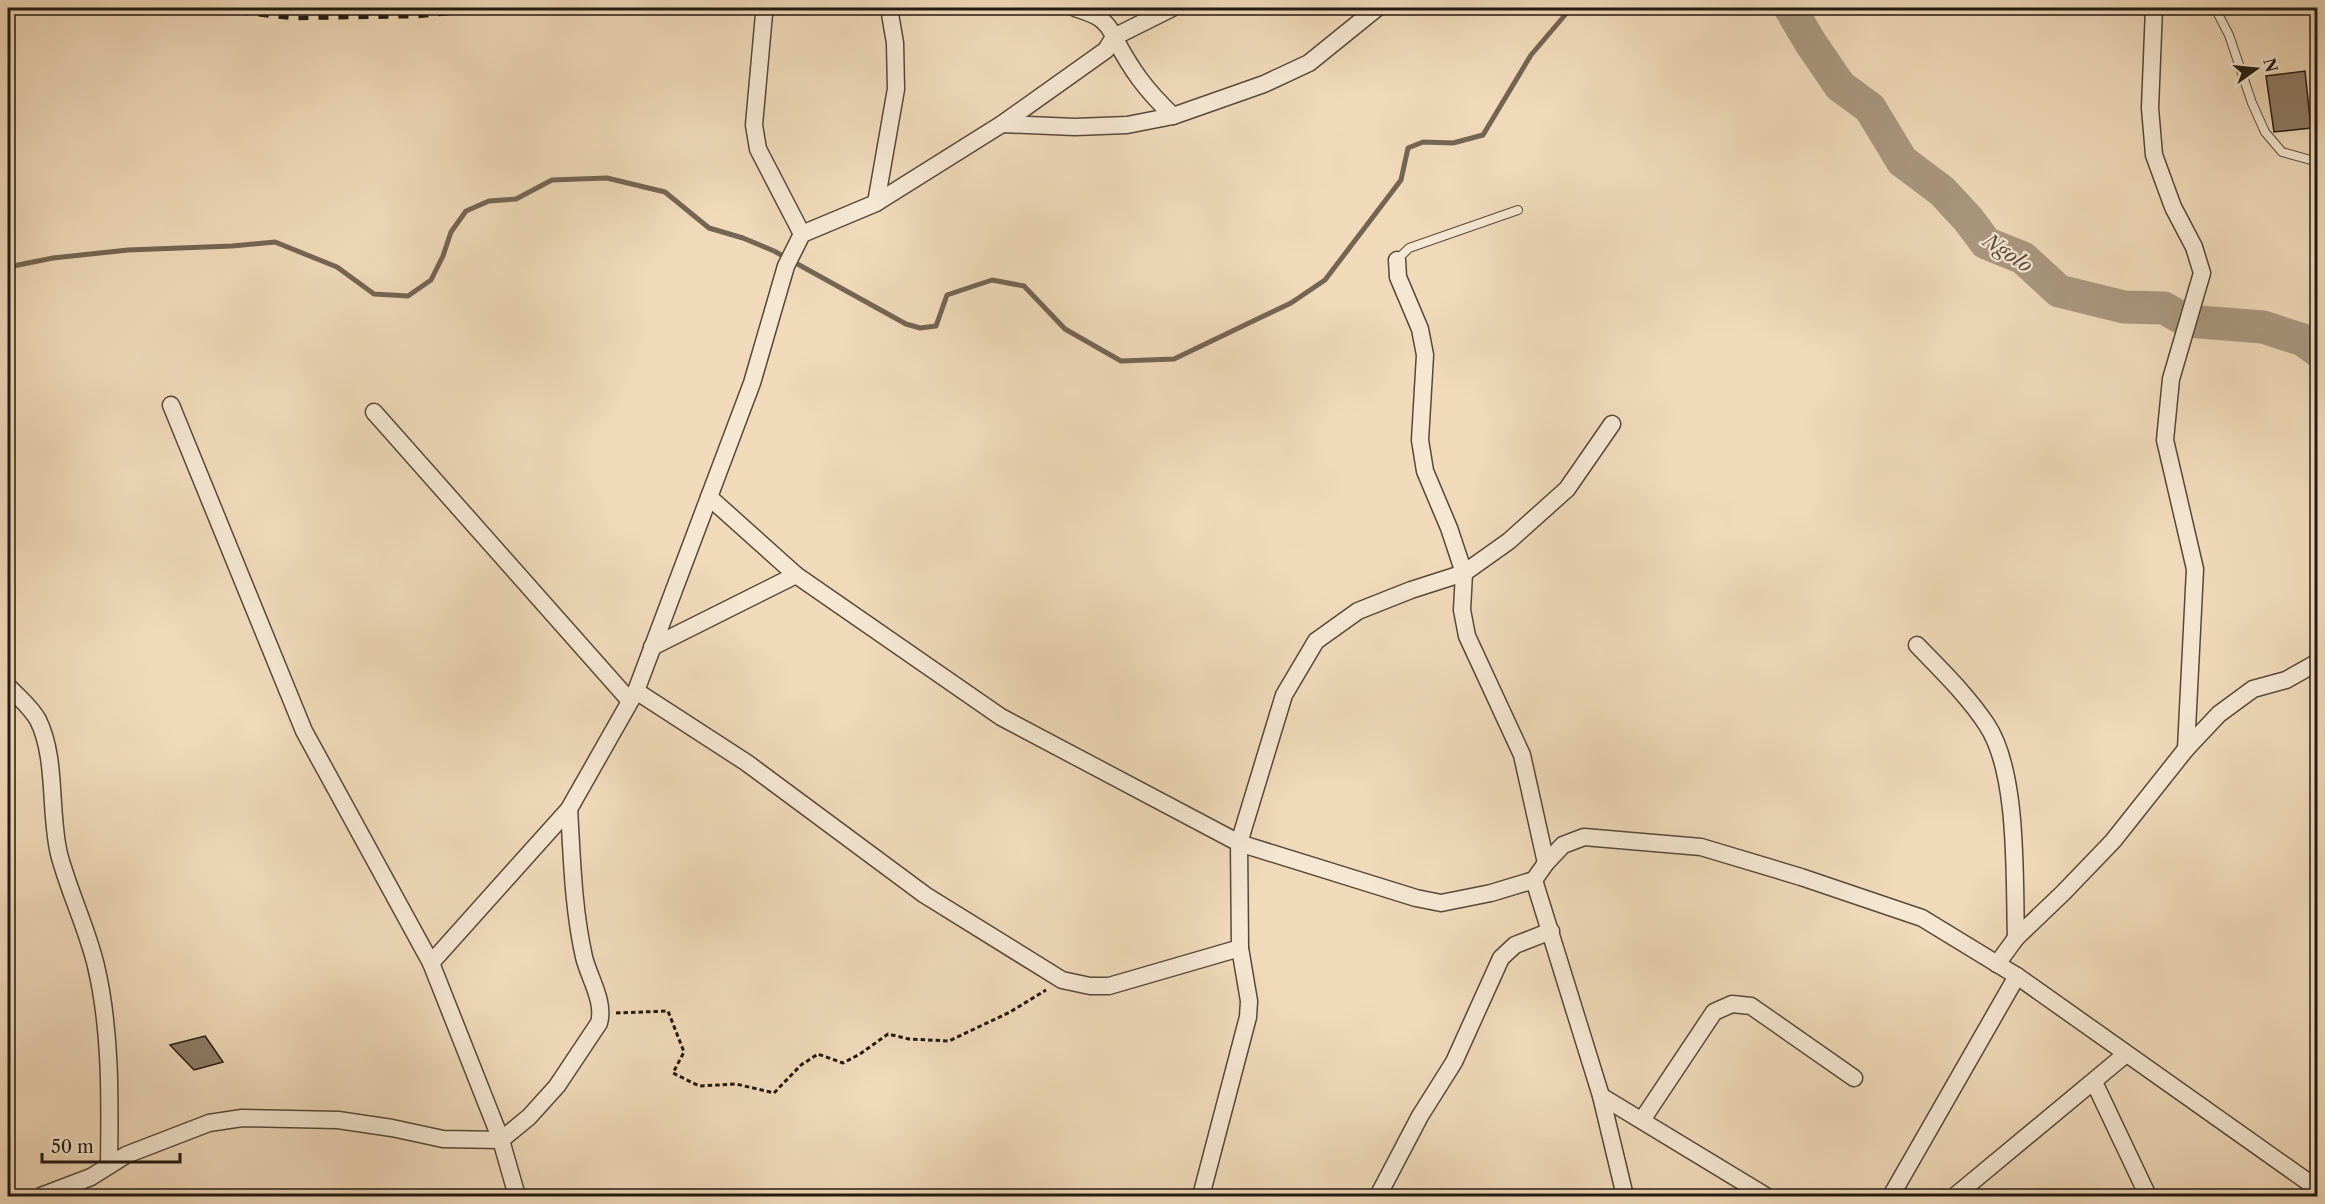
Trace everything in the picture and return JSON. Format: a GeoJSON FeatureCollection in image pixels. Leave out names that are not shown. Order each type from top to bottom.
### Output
{"type":"FeatureCollection","features":[{"type":"Feature","properties":{"kind":"street"},"geometry":{"type":"LineString","coordinates":[[767,8],[764,14],[754,125],[758,149],[800,240]]}},
{"type":"Feature","properties":{"kind":"street"},"geometry":{"type":"LineString","coordinates":[[876,202],[896,89],[895,43],[889,8]]}},
{"type":"Feature","properties":{"kind":"street"},"geometry":{"type":"LineString","coordinates":[[1075,8],[1098,15],[1112,31],[1129,66],[1148,93],[1173,116]]}},
{"type":"Feature","properties":{"kind":"street"},"geometry":{"type":"LineString","coordinates":[[431,963],[569,809],[633,696],[752,383],[786,266],[800,240],[876,202],[1002,124],[1106,50],[1112,31],[1113,8]]}},
{"type":"Feature","properties":{"kind":"street"},"geometry":{"type":"LineString","coordinates":[[1112,31],[1172,8]]}},
{"type":"Feature","properties":{"kind":"street"},"geometry":{"type":"LineString","coordinates":[[2154,8],[2150,108],[2154,155],[2173,207],[2194,247],[2202,273],[2188,328],[2171,379],[2165,440],[2195,569],[2186,749]]}},
{"type":"Feature","properties":{"kind":"street"},"geometry":{"type":"LineString","coordinates":[[1002,124],[1075,127],[1127,125],[1173,116],[1264,84],[1309,63],[1373,9]]}},
{"type":"Feature","properties":{"kind":"street"},"geometry":{"type":"LineString","coordinates":[[1397,260],[1398,277],[1420,329],[1425,355],[1420,440],[1425,471],[1449,528],[1464,573],[1462,610],[1467,636],[1522,755],[1546,863]]}},
{"type":"Feature","properties":{"kind":"street"},"geometry":{"type":"LineString","coordinates":[[171,405],[304,731],[431,963],[501,1140],[517,1197]]}},
{"type":"Feature","properties":{"kind":"street"},"geometry":{"type":"LineString","coordinates":[[374,412],[633,696],[747,763],[925,895],[1062,980],[1090,986],[1109,986],[1240,948]]}},
{"type":"Feature","properties":{"kind":"street"},"geometry":{"type":"LineString","coordinates":[[1201,1197],[1248,1017],[1249,1001],[1240,948],[1239,843],[1284,695],[1316,641],[1358,611],[1411,590],[1464,573],[1509,541],[1567,489],[1612,424]]}},
{"type":"Feature","properties":{"kind":"street"},"geometry":{"type":"LineString","coordinates":[[710,497],[796,575],[1001,717],[1239,843],[1416,898],[1442,903],[1491,893],[1534,880],[1563,845],[1584,837],[1701,847],[1922,918],[2017,976],[2318,1189]]}},
{"type":"Feature","properties":{"kind":"street"},"geometry":{"type":"LineString","coordinates":[[651,647],[796,575]]}},
{"type":"Feature","properties":{"kind":"street"},"geometry":{"type":"LineString","coordinates":[[1917,645],[1957,686],[1989,727],[2003,764],[2011,800],[2016,938]]}},
{"type":"Feature","properties":{"kind":"street"},"geometry":{"type":"LineString","coordinates":[[1997,964],[2016,938],[2063,894],[2113,841],[2186,749],[2219,714],[2253,689],[2286,680],[2318,662]]}},
{"type":"Feature","properties":{"kind":"street"},"geometry":{"type":"LineString","coordinates":[[8,686],[37,718],[47,748],[59,854],[96,965],[102,1001],[110,1105],[108,1165]]}},
{"type":"Feature","properties":{"kind":"street"},"geometry":{"type":"LineString","coordinates":[[41,1197],[91,1177],[126,1155],[209,1123],[242,1118],[338,1120],[392,1128],[442,1139],[501,1140],[529,1118],[557,1086],[599,1023],[602,1013],[600,1001],[588,974],[576,923],[569,809]]}},
{"type":"Feature","properties":{"kind":"street"},"geometry":{"type":"LineString","coordinates":[[1534,880],[1601,1096],[1625,1197]]}},
{"type":"Feature","properties":{"kind":"street"},"geometry":{"type":"LineString","coordinates":[[1378,1197],[1420,1116],[1454,1062],[1501,958],[1515,945],[1551,931]]}},
{"type":"Feature","properties":{"kind":"street"},"geometry":{"type":"LineString","coordinates":[[1891,1197],[2017,976]]}},
{"type":"Feature","properties":{"kind":"street"},"geometry":{"type":"LineString","coordinates":[[1642,1120],[1714,1012],[1732,1004],[1751,1006],[1854,1078]]}},
{"type":"Feature","properties":{"kind":"street"},"geometry":{"type":"LineString","coordinates":[[1955,1197],[2126,1054]]}},
{"type":"Feature","properties":{"kind":"street"},"geometry":{"type":"LineString","coordinates":[[2094,1082],[2148,1197]]}},
{"type":"Feature","properties":{"kind":"street"},"geometry":{"type":"LineString","coordinates":[[1601,1096],[1766,1197]]}},
{"type":"Feature","properties":{"kind":"lane"},"geometry":{"type":"LineString","coordinates":[[2215,8],[2229,35],[2252,103],[2265,132],[2282,152],[2318,162]]}},
{"type":"Feature","properties":{"kind":"lane"},"geometry":{"type":"LineString","coordinates":[[1397,260],[1409,248],[1518,210]]}},
{"type":"Feature","properties":{"kind":"path"},"geometry":{"type":"LineString","coordinates":[[602,1013],[668,1011],[684,1052],[673,1073],[699,1086],[736,1083],[774,1094],[801,1065],[818,1054],[843,1063],[888,1034],[909,1039],[949,1041],[1010,1012],[1062,980]]}},
{"type":"Feature","properties":{"kind":"building"},"geometry":{"type":"Polygon","coordinates":[[[2305,71],[2311,128],[2274,132],[2266,76],[2305,71]]]}},
{"type":"Feature","properties":{"kind":"building"},"geometry":{"type":"Polygon","coordinates":[[[205,1036],[223,1062],[194,1070],[170,1045],[205,1036]]]}},
{"type":"Feature","properties":{"kind":"waterway"},"geometry":{"type":"LineString","coordinates":[[8,267],[53,258],[128,250],[275,242],[337,267],[374,294],[408,296],[431,280],[443,256],[451,232],[466,211],[489,201],[516,199],[552,180],[607,178],[665,192],[709,228],[743,238],[774,251],[906,324],[920,328],[936,326],[947,295],[992,280],[1024,286],[1065,329],[1121,361],[1174,359],[1291,303],[1325,280],[1401,180],[1408,148],[1423,142],[1453,143],[1483,135],[1531,55],[1571,8]]}},
{"type":"Feature","properties":{"kind":"waterway","name":"Ngolo"},"geometry":{"type":"LineString","coordinates":[[1790,8],[1840,86],[1870,108],[1902,161],[1942,191],[1986,243],[2023,258],[2059,291],[2124,307],[2164,308],[2187,321],[2263,327],[2303,340],[2318,351]]}},
{"type":"Feature","properties":{"kind":"railway"},"geometry":{"type":"LineString","coordinates":[[199,8],[293,18],[418,16],[504,8]]}}]}
